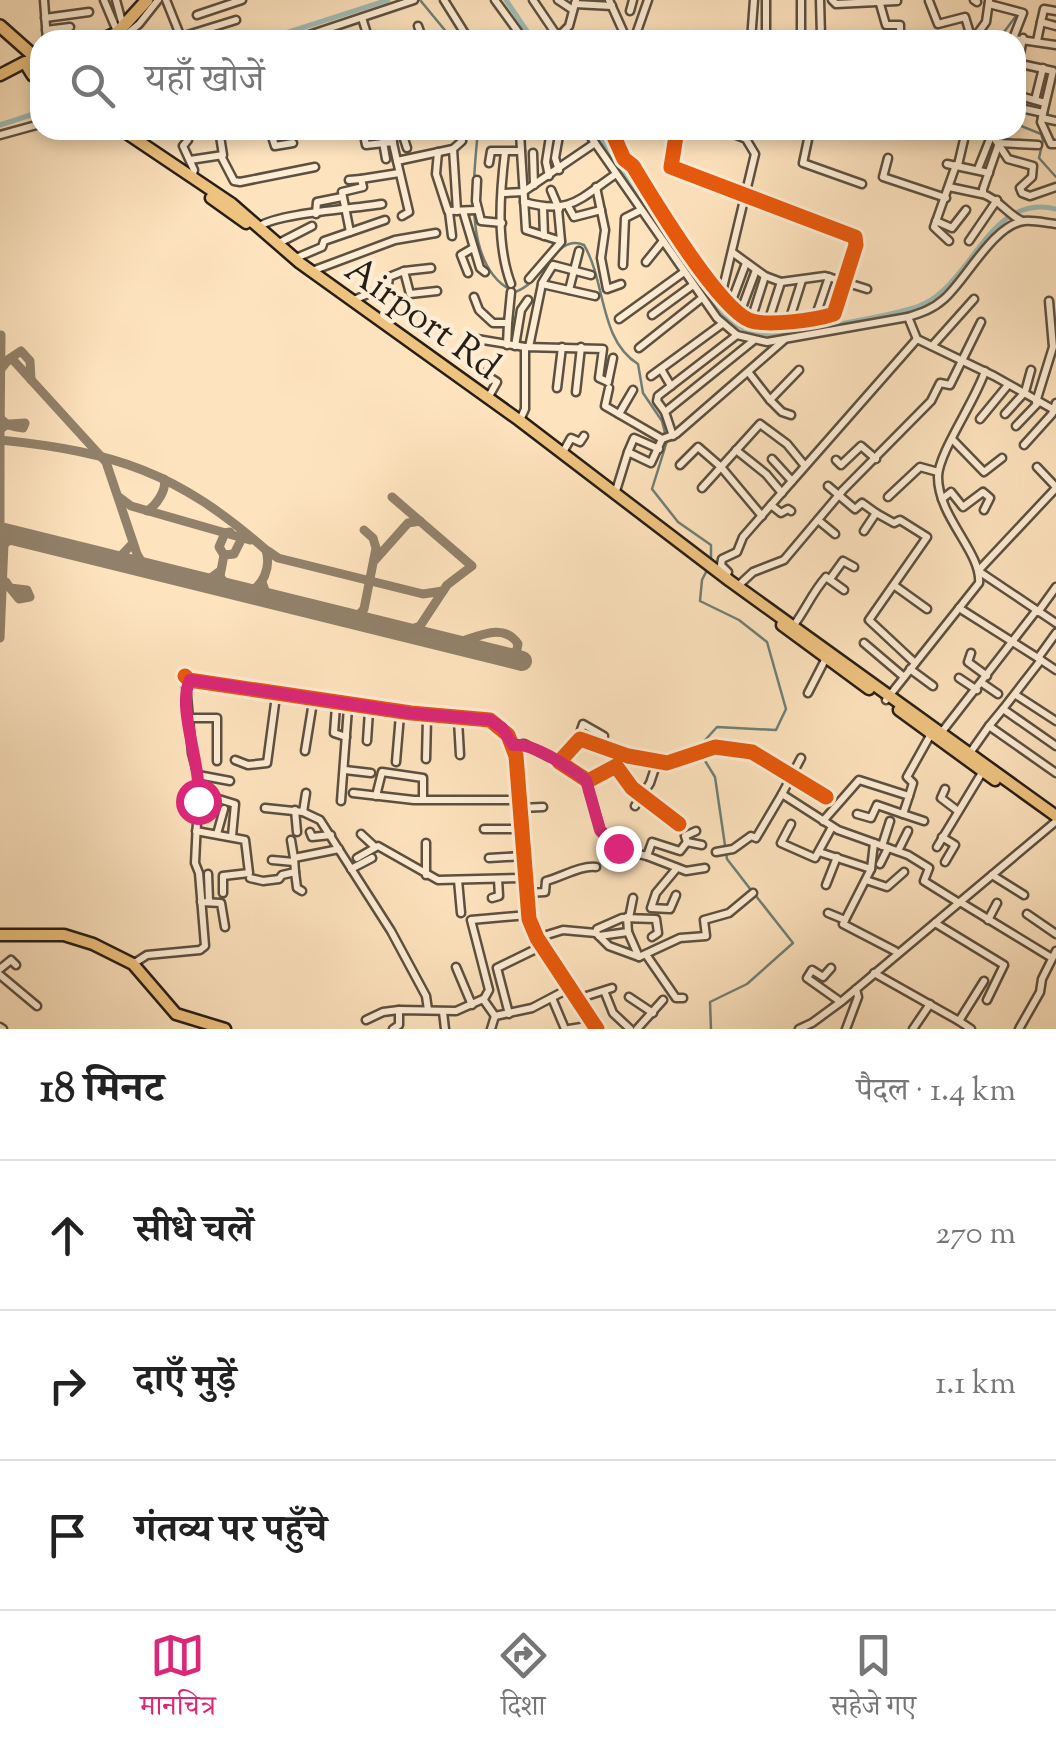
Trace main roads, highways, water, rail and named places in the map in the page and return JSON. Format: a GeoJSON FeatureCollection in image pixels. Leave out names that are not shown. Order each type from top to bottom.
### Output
{"type":"FeatureCollection","features":[{"type":"Feature","properties":{"kind":"highway"},"geometry":{"type":"LineString","coordinates":[[121,30],[156,0]]}},
{"type":"Feature","properties":{"kind":"highway"},"geometry":{"type":"LineString","coordinates":[[0,26],[30,57]]}},
{"type":"Feature","properties":{"kind":"highway"},"geometry":{"type":"LineString","coordinates":[[0,34],[30,59]]}},
{"type":"Feature","properties":{"kind":"main road"},"geometry":{"type":"LineString","coordinates":[[5,74],[30,66]]}},
{"type":"Feature","properties":{"kind":"main road","name":"Airport Rd"},"geometry":{"type":"LineString","coordinates":[[126,140],[257,230],[314,280],[698,557]]}},
{"type":"Feature","properties":{"kind":"main road"},"geometry":{"type":"LineString","coordinates":[[136,140],[260,226],[311,271],[518,420],[794,625],[983,772],[1054,821]]}},
{"type":"Feature","properties":{"kind":"main road"},"geometry":{"type":"LineString","coordinates":[[731,581],[826,657],[888,698]]}},
{"type":"Feature","properties":{"kind":"main road"},"geometry":{"type":"LineString","coordinates":[[936,733],[970,753],[1054,821]]}},
{"type":"Feature","properties":{"kind":"main road"},"geometry":{"type":"LineString","coordinates":[[0,935],[75,938],[133,964],[172,1011],[216,1028]]}},
{"type":"Feature","properties":{"kind":"waterway"},"geometry":{"type":"LineString","coordinates":[[295,30],[388,0]]}},
{"type":"Feature","properties":{"kind":"waterway"},"geometry":{"type":"LineString","coordinates":[[420,0],[445,30]]}},
{"type":"Feature","properties":{"kind":"waterway"},"geometry":{"type":"LineString","coordinates":[[506,0],[526,30]]}},
{"type":"Feature","properties":{"kind":"waterway"},"geometry":{"type":"LineString","coordinates":[[1006,30],[1016,16]]}},
{"type":"Feature","properties":{"kind":"waterway"},"geometry":{"type":"LineString","coordinates":[[0,125],[30,115]]}},
{"type":"Feature","properties":{"kind":"waterway"},"geometry":{"type":"LineString","coordinates":[[1026,128],[1041,134],[1039,158],[1056,177]]}},
{"type":"Feature","properties":{"kind":"waterway"},"geometry":{"type":"LineString","coordinates":[[477,140],[475,220],[486,263],[498,280],[515,292],[534,279],[566,245],[584,245],[616,340],[638,364],[643,393],[662,421],[667,441],[652,489],[678,522],[711,545],[711,561]]}},
{"type":"Feature","properties":{"kind":"waterway"},"geometry":{"type":"LineString","coordinates":[[602,140],[713,305],[740,327],[759,334],[839,324],[919,306],[935,298],[953,281],[1003,221],[1036,207],[1056,209]]}},
{"type":"Feature","properties":{"kind":"waterway"},"geometry":{"type":"LineString","coordinates":[[697,749],[717,727],[776,730],[786,709],[767,642],[739,620],[700,601],[702,580],[708,568]]}},
{"type":"Feature","properties":{"kind":"waterway"},"geometry":{"type":"LineString","coordinates":[[702,756],[715,777],[727,859],[751,890]]}},
{"type":"Feature","properties":{"kind":"waterway"},"geometry":{"type":"LineString","coordinates":[[711,1029],[710,1002],[747,984],[793,943],[756,896]]}}]}
